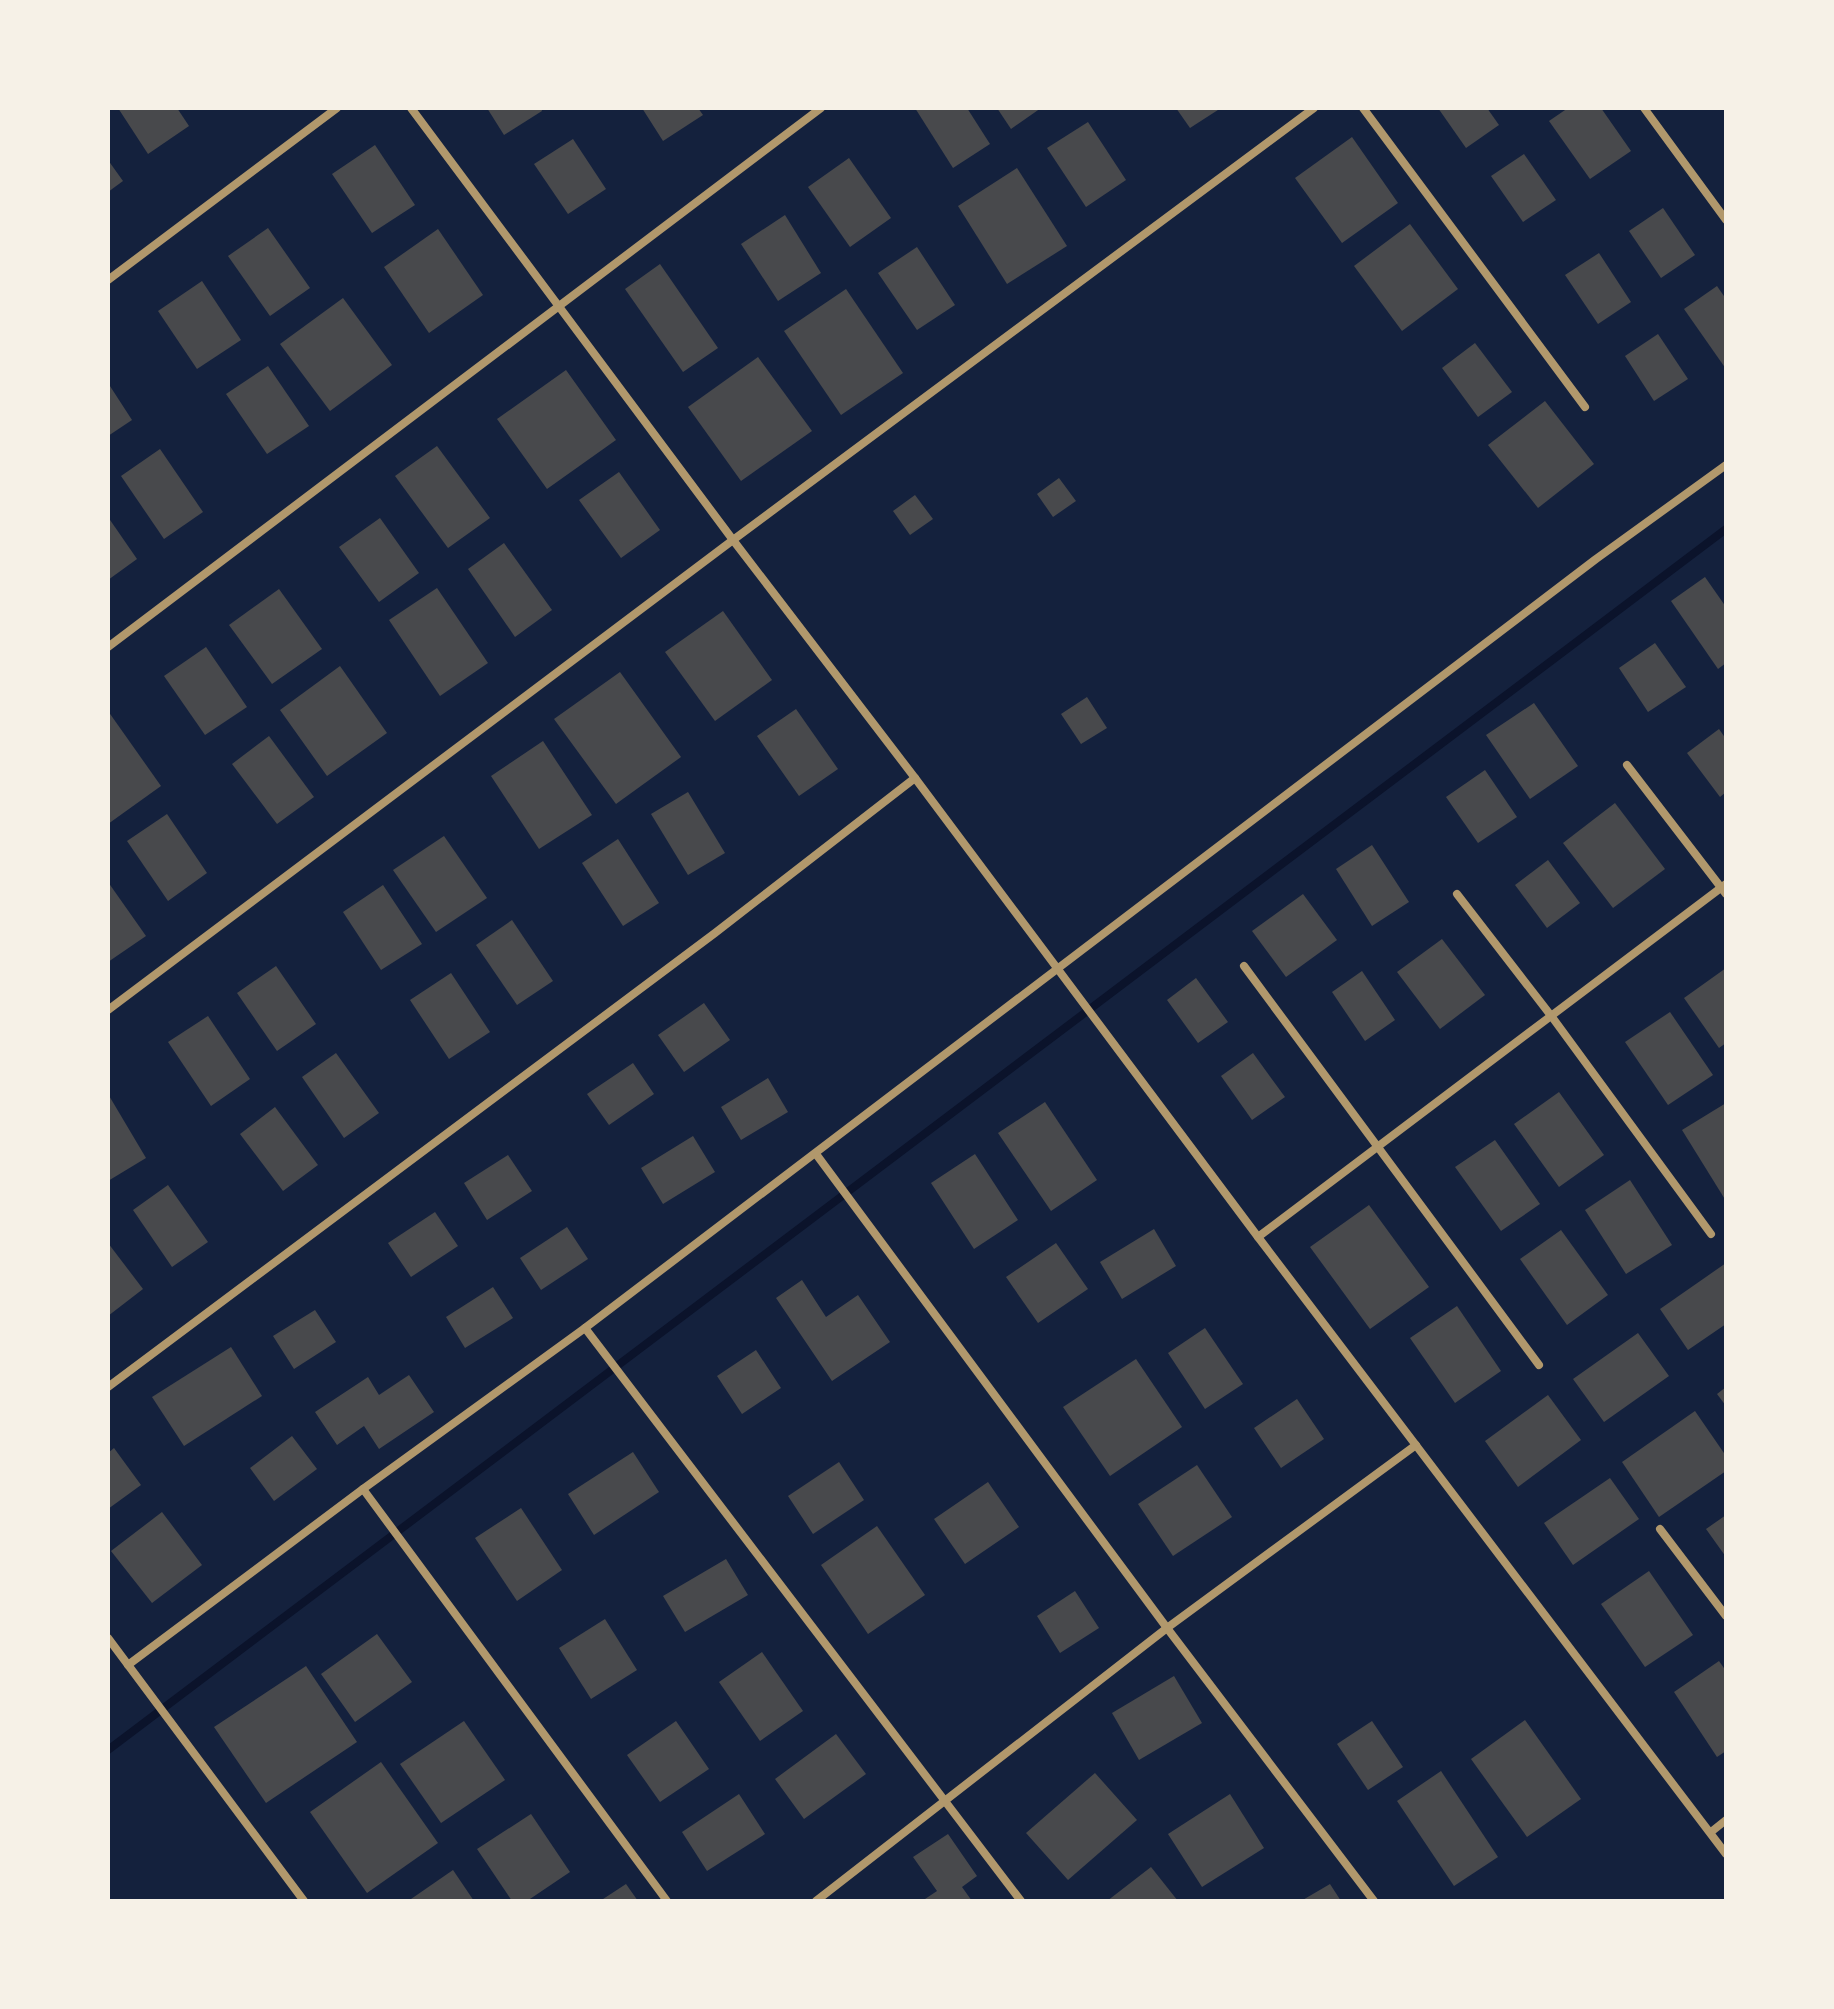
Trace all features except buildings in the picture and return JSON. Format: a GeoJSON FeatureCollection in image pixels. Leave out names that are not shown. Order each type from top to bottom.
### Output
{"type":"FeatureCollection","features":[{"type":"Feature","properties":{"kind":"street"},"geometry":{"type":"LineString","coordinates":[[108,280],[337,108]]}},
{"type":"Feature","properties":{"kind":"street"},"geometry":{"type":"LineString","coordinates":[[411,108],[733,540],[1726,1854]]}},
{"type":"Feature","properties":{"kind":"street"},"geometry":{"type":"LineString","coordinates":[[108,647],[821,108]]}},
{"type":"Feature","properties":{"kind":"street"},"geometry":{"type":"LineString","coordinates":[[108,1010],[1314,108]]}},
{"type":"Feature","properties":{"kind":"street"},"geometry":{"type":"LineString","coordinates":[[1363,108],[1585,407]]}},
{"type":"Feature","properties":{"kind":"street"},"geometry":{"type":"LineString","coordinates":[[1644,108],[1726,220]]}},
{"type":"Feature","properties":{"kind":"street"},"geometry":{"type":"LineString","coordinates":[[128,1665],[585,1328],[1596,559],[1726,465]]}},
{"type":"Feature","properties":{"kind":"street"},"geometry":{"type":"LineString","coordinates":[[1258,1237],[1724,889],[1627,765]]}},
{"type":"Feature","properties":{"kind":"street"},"geometry":{"type":"LineString","coordinates":[[108,1387],[715,933],[915,778]]}},
{"type":"Feature","properties":{"kind":"street"},"geometry":{"type":"LineString","coordinates":[[1457,894],[1552,1017],[1711,1234]]}},
{"type":"Feature","properties":{"kind":"street"},"geometry":{"type":"LineString","coordinates":[[1244,966],[1539,1365]]}},
{"type":"Feature","properties":{"kind":"street"},"geometry":{"type":"LineString","coordinates":[[816,1154],[1167,1628],[1374,1901]]}},
{"type":"Feature","properties":{"kind":"street"},"geometry":{"type":"LineString","coordinates":[[585,1328],[1021,1901]]}},
{"type":"Feature","properties":{"kind":"street"},"geometry":{"type":"LineString","coordinates":[[816,1901],[1167,1628],[1416,1445]]}},
{"type":"Feature","properties":{"kind":"street"},"geometry":{"type":"LineString","coordinates":[[363,1489],[667,1901]]}},
{"type":"Feature","properties":{"kind":"street"},"geometry":{"type":"LineString","coordinates":[[1660,1529],[1726,1616]]}},
{"type":"Feature","properties":{"kind":"street"},"geometry":{"type":"LineString","coordinates":[[108,1638],[304,1901]]}},
{"type":"Feature","properties":{"kind":"street"},"geometry":{"type":"LineString","coordinates":[[1711,1832],[1726,1820]]}},
{"type":"Feature","properties":{"kind":"waterway"},"geometry":{"type":"LineString","coordinates":[[108,1750],[1726,529]]}}]}
